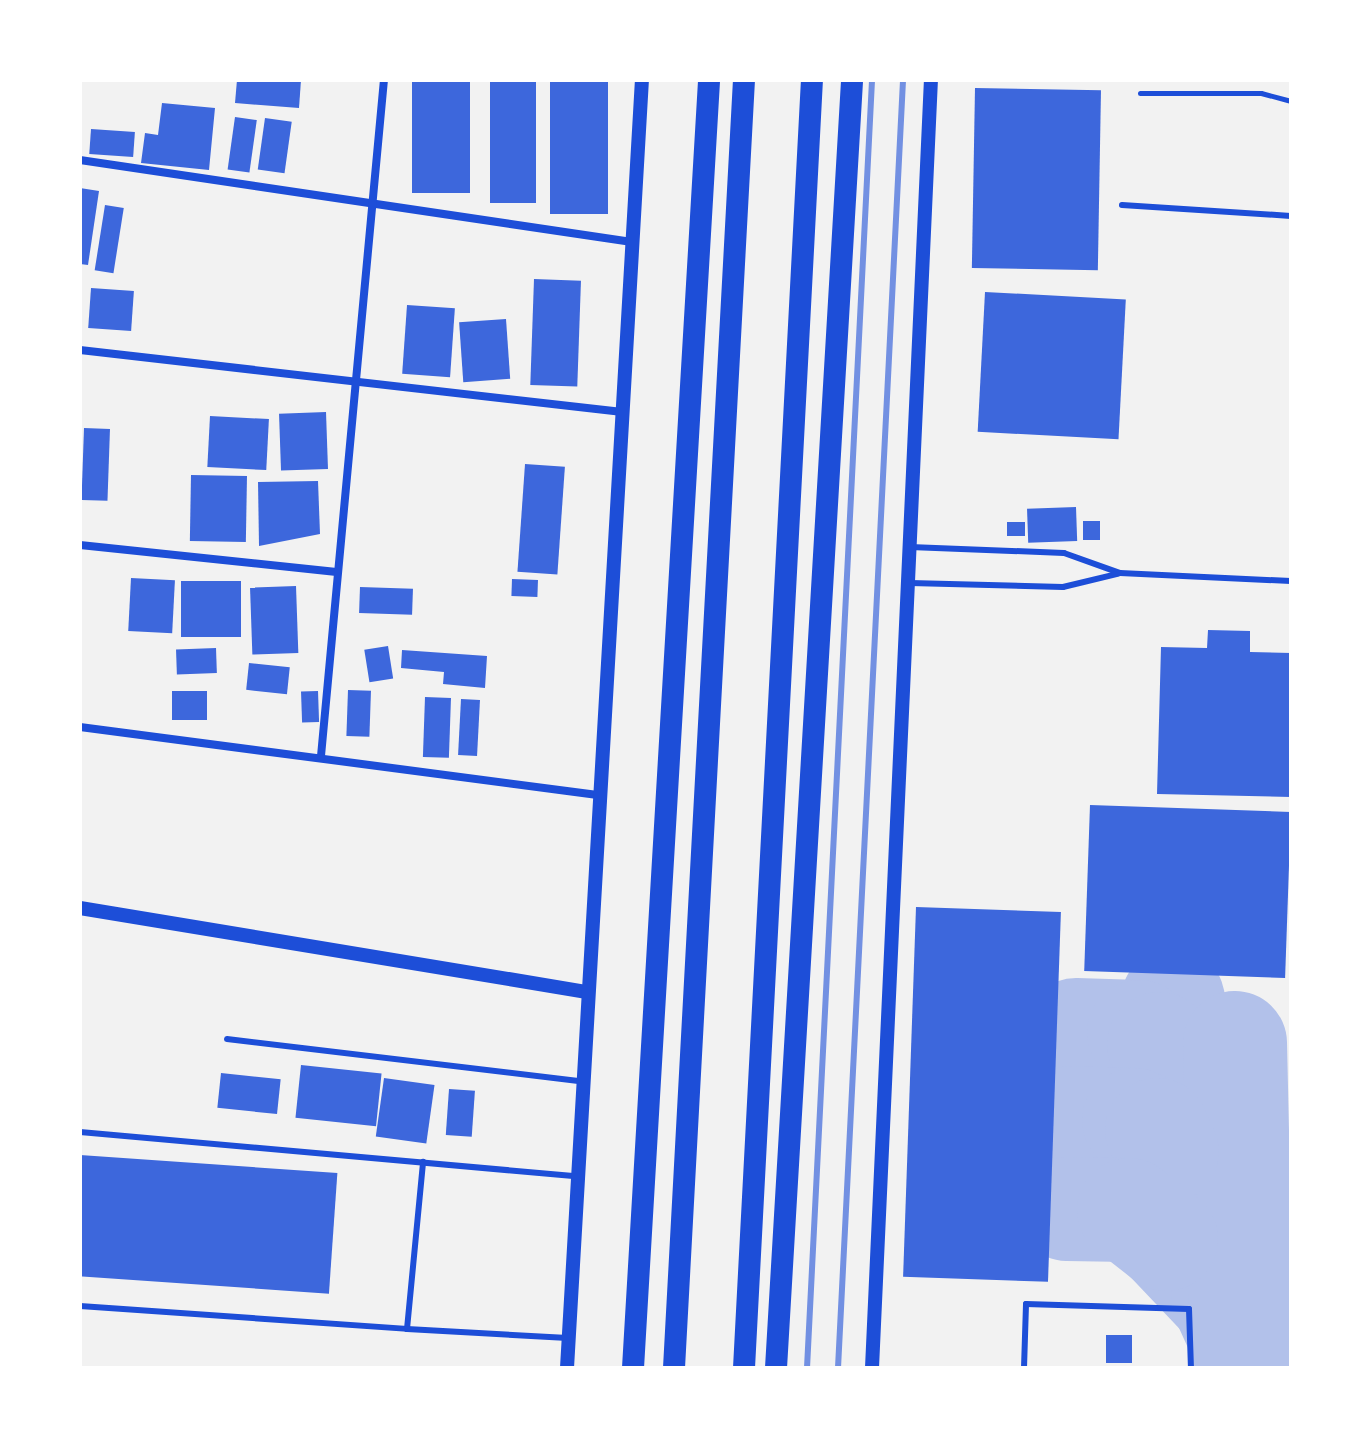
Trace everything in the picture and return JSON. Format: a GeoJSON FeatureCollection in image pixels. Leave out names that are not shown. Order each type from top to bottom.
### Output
{"type":"FeatureCollection","features":[{"type":"Feature","properties":{"kind":"highway"},"geometry":{"type":"LineString","coordinates":[[633,1368],[709,80]]}},
{"type":"Feature","properties":{"kind":"highway"},"geometry":{"type":"LineString","coordinates":[[674,1368],[744,80]]}},
{"type":"Feature","properties":{"kind":"highway"},"geometry":{"type":"LineString","coordinates":[[744,1368],[812,80]]}},
{"type":"Feature","properties":{"kind":"highway"},"geometry":{"type":"LineString","coordinates":[[776,1368],[852,80]]}},
{"type":"Feature","properties":{"kind":"street"},"geometry":{"type":"LineString","coordinates":[[321,756],[384,80]]}},
{"type":"Feature","properties":{"kind":"street"},"geometry":{"type":"LineString","coordinates":[[567,1368],[581,1081],[642,80]]}},
{"type":"Feature","properties":{"kind":"street"},"geometry":{"type":"LineString","coordinates":[[872,1368],[903,582],[931,80]]}},
{"type":"Feature","properties":{"kind":"street"},"geometry":{"type":"LineString","coordinates":[[80,160],[632,242]]}},
{"type":"Feature","properties":{"kind":"street"},"geometry":{"type":"LineString","coordinates":[[80,350],[622,412]]}},
{"type":"Feature","properties":{"kind":"street"},"geometry":{"type":"LineString","coordinates":[[80,545],[337,572]]}},
{"type":"Feature","properties":{"kind":"street"},"geometry":{"type":"LineString","coordinates":[[80,727],[321,756],[598,795]]}},
{"type":"Feature","properties":{"kind":"street"},"geometry":{"type":"LineString","coordinates":[[80,908],[587,992]]}},
{"type":"Feature","properties":{"kind":"lane"},"geometry":{"type":"LineString","coordinates":[[1122,205],[1291,216]]}},
{"type":"Feature","properties":{"kind":"lane"},"geometry":{"type":"LineString","coordinates":[[905,547],[1064,553],[1120,573]]}},
{"type":"Feature","properties":{"kind":"lane"},"geometry":{"type":"LineString","coordinates":[[903,582],[1063,587],[1120,573],[1291,581]]}},
{"type":"Feature","properties":{"kind":"lane"},"geometry":{"type":"LineString","coordinates":[[227,1039],[581,1081]]}},
{"type":"Feature","properties":{"kind":"lane"},"geometry":{"type":"LineString","coordinates":[[80,1132],[576,1176]]}},
{"type":"Feature","properties":{"kind":"lane"},"geometry":{"type":"LineString","coordinates":[[407,1329],[423,1162]]}},
{"type":"Feature","properties":{"kind":"lane"},"geometry":{"type":"LineString","coordinates":[[1024,1368],[1026,1304],[1189,1309],[1191,1368]]}},
{"type":"Feature","properties":{"kind":"lane"},"geometry":{"type":"LineString","coordinates":[[80,1306],[568,1338]]}},
{"type":"Feature","properties":{"kind":"path"},"geometry":{"type":"LineString","coordinates":[[1140,93],[1261,93],[1291,101]]}},
{"type":"Feature","properties":{"kind":"building"},"geometry":{"type":"Polygon","coordinates":[[[237,80],[301,80],[299,108],[235,103],[237,80]]]}},
{"type":"Feature","properties":{"kind":"building"},"geometry":{"type":"Polygon","coordinates":[[[412,80],[470,80],[470,193],[412,193],[412,80]]]}},
{"type":"Feature","properties":{"kind":"building"},"geometry":{"type":"Polygon","coordinates":[[[490,80],[536,80],[536,203],[490,203],[490,80]]]}},
{"type":"Feature","properties":{"kind":"building"},"geometry":{"type":"Polygon","coordinates":[[[550,80],[608,80],[608,214],[550,214],[550,80]]]}},
{"type":"Feature","properties":{"kind":"building"},"geometry":{"type":"Polygon","coordinates":[[[975,88],[1101,90],[1098,270],[972,268],[975,88]]]}},
{"type":"Feature","properties":{"kind":"building"},"geometry":{"type":"Polygon","coordinates":[[[162,103],[215,108],[209,170],[141,163],[145,133],[158,135],[162,103]]]}},
{"type":"Feature","properties":{"kind":"building"},"geometry":{"type":"Polygon","coordinates":[[[235,117],[257,120],[249,173],[228,169],[235,117]]]}},
{"type":"Feature","properties":{"kind":"building"},"geometry":{"type":"Polygon","coordinates":[[[265,118],[292,122],[285,173],[258,169],[265,118]]]}},
{"type":"Feature","properties":{"kind":"building"},"geometry":{"type":"Polygon","coordinates":[[[91,129],[135,132],[133,157],[89,154],[91,129]]]}},
{"type":"Feature","properties":{"kind":"building"},"geometry":{"type":"Polygon","coordinates":[[[80,188],[99,191],[88,265],[80,264],[80,188]]]}},
{"type":"Feature","properties":{"kind":"building"},"geometry":{"type":"Polygon","coordinates":[[[105,205],[124,208],[113,273],[95,270],[105,205]]]}},
{"type":"Feature","properties":{"kind":"building"},"geometry":{"type":"Polygon","coordinates":[[[534,279],[581,281],[577,387],[530,385],[534,279]]]}},
{"type":"Feature","properties":{"kind":"building"},"geometry":{"type":"Polygon","coordinates":[[[91,288],[134,291],[131,331],[88,328],[91,288]]]}},
{"type":"Feature","properties":{"kind":"building"},"geometry":{"type":"Polygon","coordinates":[[[985,292],[1126,299],[1118,439],[978,432],[985,292]]]}},
{"type":"Feature","properties":{"kind":"building"},"geometry":{"type":"Polygon","coordinates":[[[407,305],[455,308],[450,377],[402,374],[407,305]]]}},
{"type":"Feature","properties":{"kind":"building"},"geometry":{"type":"Polygon","coordinates":[[[506,319],[510,379],[463,382],[459,322],[506,319]]]}},
{"type":"Feature","properties":{"kind":"building"},"geometry":{"type":"Polygon","coordinates":[[[326,412],[328,469],[281,471],[279,414],[326,412]]]}},
{"type":"Feature","properties":{"kind":"building"},"geometry":{"type":"Polygon","coordinates":[[[210,416],[269,419],[266,470],[207,467],[210,416]]]}},
{"type":"Feature","properties":{"kind":"building"},"geometry":{"type":"Polygon","coordinates":[[[84,428],[110,429],[107,501],[81,500],[84,428]]]}},
{"type":"Feature","properties":{"kind":"building"},"geometry":{"type":"Polygon","coordinates":[[[525,464],[565,467],[557,575],[517,572],[525,464]]]}},
{"type":"Feature","properties":{"kind":"building"},"geometry":{"type":"Polygon","coordinates":[[[191,475],[247,476],[246,542],[190,541],[191,475]]]}},
{"type":"Feature","properties":{"kind":"building"},"geometry":{"type":"Polygon","coordinates":[[[318,481],[320,534],[259,546],[258,482],[318,481]]]}},
{"type":"Feature","properties":{"kind":"building"},"geometry":{"type":"Polygon","coordinates":[[[1076,507],[1077,541],[1028,543],[1027,509],[1076,507]]]}},
{"type":"Feature","properties":{"kind":"building"},"geometry":{"type":"Polygon","coordinates":[[[1083,521],[1100,521],[1100,540],[1083,540],[1083,521]]]}},
{"type":"Feature","properties":{"kind":"building"},"geometry":{"type":"Polygon","coordinates":[[[1007,522],[1025,522],[1025,536],[1007,536],[1007,522]]]}},
{"type":"Feature","properties":{"kind":"building"},"geometry":{"type":"Polygon","coordinates":[[[131,578],[175,580],[172,633],[128,631],[131,578]]]}},
{"type":"Feature","properties":{"kind":"building"},"geometry":{"type":"Polygon","coordinates":[[[512,579],[538,580],[537,597],[511,596],[512,579]]]}},
{"type":"Feature","properties":{"kind":"building"},"geometry":{"type":"Polygon","coordinates":[[[181,581],[241,581],[241,637],[181,637],[181,581]]]}},
{"type":"Feature","properties":{"kind":"building"},"geometry":{"type":"Polygon","coordinates":[[[296,586],[298,653],[252,655],[250,588],[296,586]]]}},
{"type":"Feature","properties":{"kind":"building"},"geometry":{"type":"Polygon","coordinates":[[[360,587],[413,589],[412,615],[359,613],[360,587]]]}},
{"type":"Feature","properties":{"kind":"building"},"geometry":{"type":"Polygon","coordinates":[[[1208,630],[1250,631],[1250,652],[1291,653],[1291,797],[1157,794],[1161,647],[1207,648],[1208,630]]]}},
{"type":"Feature","properties":{"kind":"building"},"geometry":{"type":"Polygon","coordinates":[[[388,646],[393,679],[369,682],[364,650],[388,646]]]}},
{"type":"Feature","properties":{"kind":"building"},"geometry":{"type":"Polygon","coordinates":[[[216,648],[217,673],[177,674],[176,649],[216,648]]]}},
{"type":"Feature","properties":{"kind":"building"},"geometry":{"type":"Polygon","coordinates":[[[402,650],[487,656],[485,688],[443,684],[444,672],[401,668],[402,650]]]}},
{"type":"Feature","properties":{"kind":"building"},"geometry":{"type":"Polygon","coordinates":[[[249,663],[290,667],[287,694],[246,690],[249,663]]]}},
{"type":"Feature","properties":{"kind":"building"},"geometry":{"type":"Polygon","coordinates":[[[348,690],[371,691],[369,737],[346,736],[348,690]]]}},
{"type":"Feature","properties":{"kind":"building"},"geometry":{"type":"Polygon","coordinates":[[[172,691],[207,691],[207,720],[172,720],[172,691]]]}},
{"type":"Feature","properties":{"kind":"building"},"geometry":{"type":"Polygon","coordinates":[[[318,691],[319,722],[302,723],[301,692],[318,691]]]}},
{"type":"Feature","properties":{"kind":"building"},"geometry":{"type":"Polygon","coordinates":[[[425,697],[451,698],[449,758],[423,757],[425,697]]]}},
{"type":"Feature","properties":{"kind":"building"},"geometry":{"type":"Polygon","coordinates":[[[461,699],[480,700],[477,756],[458,755],[461,699]]]}},
{"type":"Feature","properties":{"kind":"building"},"geometry":{"type":"Polygon","coordinates":[[[1090,805],[1291,812],[1285,978],[1084,971],[1090,805]]]}},
{"type":"Feature","properties":{"kind":"building"},"geometry":{"type":"Polygon","coordinates":[[[916,907],[1061,912],[1048,1282],[903,1277],[916,907]]]}},
{"type":"Feature","properties":{"kind":"building"},"geometry":{"type":"Polygon","coordinates":[[[301,1065],[382,1073],[376,1126],[295,1118],[301,1065]]]}},
{"type":"Feature","properties":{"kind":"building"},"geometry":{"type":"Polygon","coordinates":[[[221,1073],[281,1079],[277,1114],[217,1108],[221,1073]]]}},
{"type":"Feature","properties":{"kind":"building"},"geometry":{"type":"Polygon","coordinates":[[[384,1078],[435,1085],[426,1144],[376,1136],[384,1078]]]}},
{"type":"Feature","properties":{"kind":"building"},"geometry":{"type":"Polygon","coordinates":[[[449,1089],[475,1091],[472,1137],[446,1135],[449,1089]]]}},
{"type":"Feature","properties":{"kind":"building"},"geometry":{"type":"Polygon","coordinates":[[[80,1155],[337,1173],[329,1294],[80,1276],[80,1155]]]}},
{"type":"Feature","properties":{"kind":"building"},"geometry":{"type":"Polygon","coordinates":[[[1106,1335],[1132,1335],[1132,1363],[1106,1363],[1106,1335]]]}},
{"type":"Feature","properties":{"kind":"taxiway"},"geometry":{"type":"LineString","coordinates":[[1173,1000],[1166,1239],[1223,1299],[1242,1341]]}},
{"type":"Feature","properties":{"kind":"taxiway"},"geometry":{"type":"LineString","coordinates":[[1076,1030],[1139,1032],[1159,1044],[1170,1066]]}},
{"type":"Feature","properties":{"kind":"taxiway"},"geometry":{"type":"LineString","coordinates":[[1235,1043],[1242,1358]]}},
{"type":"Feature","properties":{"kind":"taxiway"},"geometry":{"type":"LineString","coordinates":[[1072,1118],[1134,1120],[1157,1130],[1167,1152]]}},
{"type":"Feature","properties":{"kind":"taxiway"},"geometry":{"type":"LineString","coordinates":[[1067,1209],[1129,1210],[1166,1239]]}},
{"type":"Feature","properties":{"kind":"railway"},"geometry":{"type":"LineString","coordinates":[[807,1368],[872,80]]}},
{"type":"Feature","properties":{"kind":"railway"},"geometry":{"type":"LineString","coordinates":[[838,1368],[903,80]]}}]}
